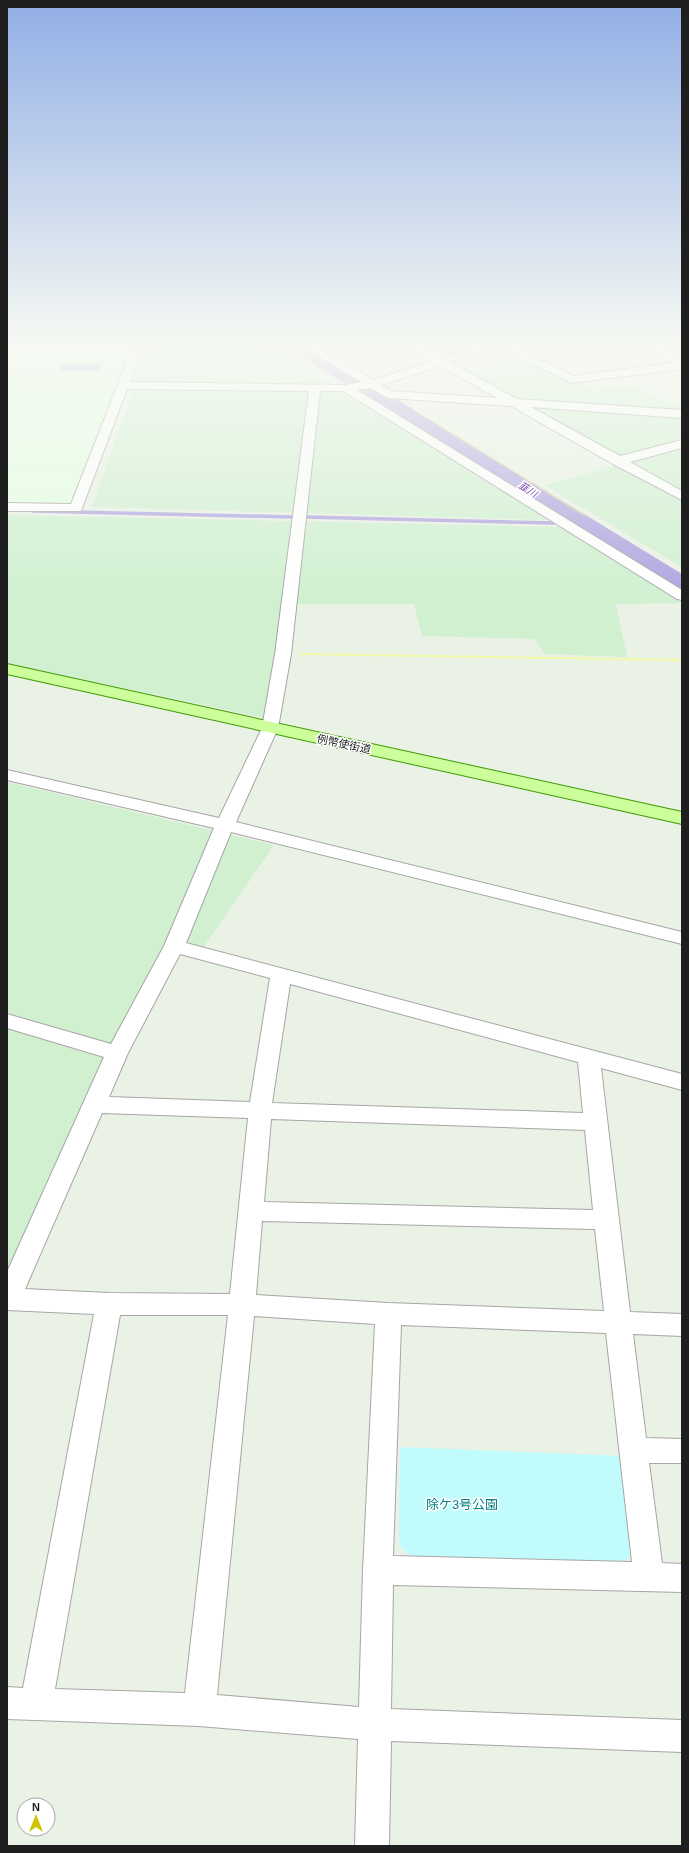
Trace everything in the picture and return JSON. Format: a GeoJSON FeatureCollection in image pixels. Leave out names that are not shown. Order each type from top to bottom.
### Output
{"type":"FeatureCollection","features":[{"type":"Feature","properties":{"kind":"main road","name":"例幣使街道"},"geometry":{"type":"LineString","coordinates":[[7,670],[682,818]]}},
{"type":"Feature","properties":{"kind":"street"},"geometry":{"type":"LineString","coordinates":[[7,507],[76,508],[107,429]]}},
{"type":"Feature","properties":{"kind":"street"},"geometry":{"type":"LineString","coordinates":[[310,429],[283,654],[270,728],[225,825],[174,946],[117,1053],[7,1300],[110,1304],[242,1305],[388,1314],[682,1325]]}},
{"type":"Feature","properties":{"kind":"street"},"geometry":{"type":"LineString","coordinates":[[416,429],[682,596]]}},
{"type":"Feature","properties":{"kind":"street"},"geometry":{"type":"LineString","coordinates":[[561,429],[682,496]]}},
{"type":"Feature","properties":{"kind":"street"},"geometry":{"type":"LineString","coordinates":[[618,461],[682,444]]}},
{"type":"Feature","properties":{"kind":"street"},"geometry":{"type":"LineString","coordinates":[[7,775],[225,825],[682,938]]}},
{"type":"Feature","properties":{"kind":"street"},"geometry":{"type":"LineString","coordinates":[[174,946],[682,1082]]}},
{"type":"Feature","properties":{"kind":"street"},"geometry":{"type":"LineString","coordinates":[[199,1710],[242,1305],[260,1110],[280,974]]}},
{"type":"Feature","properties":{"kind":"street"},"geometry":{"type":"LineString","coordinates":[[7,1021],[117,1053]]}},
{"type":"Feature","properties":{"kind":"street"},"geometry":{"type":"LineString","coordinates":[[589,1058],[606,1220],[649,1577]]}},
{"type":"Feature","properties":{"kind":"street"},"geometry":{"type":"LineString","coordinates":[[94,1105],[596,1122]]}},
{"type":"Feature","properties":{"kind":"street"},"geometry":{"type":"LineString","coordinates":[[251,1211],[606,1220]]}},
{"type":"Feature","properties":{"kind":"street"},"geometry":{"type":"LineString","coordinates":[[110,1304],[21,1704],[199,1710],[373,1724],[682,1736]]}},
{"type":"Feature","properties":{"kind":"street"},"geometry":{"type":"LineString","coordinates":[[372,1846],[373,1724],[388,1314]]}},
{"type":"Feature","properties":{"kind":"street"},"geometry":{"type":"LineString","coordinates":[[634,1450],[682,1451]]}},
{"type":"Feature","properties":{"kind":"street"},"geometry":{"type":"LineString","coordinates":[[378,1570],[682,1578]]}},
{"type":"Feature","properties":{"kind":"path"},"geometry":{"type":"LineString","coordinates":[[445,429],[584,515]]}},
{"type":"Feature","properties":{"kind":"path"},"geometry":{"type":"LineString","coordinates":[[283,654],[682,660]]}},
{"type":"Feature","properties":{"kind":"shaded area"},"geometry":{"type":"Polygon","coordinates":[[[7,429],[101,429],[73,504],[7,504],[7,429]]]}},
{"type":"Feature","properties":{"kind":"shaded area"},"geometry":{"type":"Polygon","coordinates":[[[119,429],[402,429],[548,520],[92,507],[119,429]]]}},
{"type":"Feature","properties":{"kind":"shaded area"},"geometry":{"type":"Polygon","coordinates":[[[567,429],[682,429],[682,494],[567,429]]]}},
{"type":"Feature","properties":{"kind":"shaded area"},"geometry":{"type":"Polygon","coordinates":[[[617,465],[682,501],[682,567],[544,485],[617,465]]]}},
{"type":"Feature","properties":{"kind":"shaded area"},"geometry":{"type":"Polygon","coordinates":[[[7,515],[563,527],[681,603],[616,604],[627,657],[545,654],[534,639],[422,636],[414,604],[295,604],[264,718],[7,663],[7,515]]]}},
{"type":"Feature","properties":{"kind":"shaded area"},"geometry":{"type":"Polygon","coordinates":[[[7,782],[274,845],[203,948],[166,941],[7,1272],[7,782]]]}},
{"type":"Feature","properties":{"kind":"green space","name":"除ケ3号公園"},"geometry":{"type":"Polygon","coordinates":[[[400,1447],[623,1456],[633,1555],[623,1562],[411,1557],[399,1545],[400,1447]]]}},
{"type":"Feature","properties":{"kind":"waterway","name":"韮川"},"geometry":{"type":"LineString","coordinates":[[430,429],[682,585]]}},
{"type":"Feature","properties":{"kind":"waterway"},"geometry":{"type":"LineString","coordinates":[[33,511],[293,517]]}},
{"type":"Feature","properties":{"kind":"waterway"},"geometry":{"type":"LineString","coordinates":[[306,517],[554,523]]}},
{"type":"Feature","properties":{"kind":"waterway","name":"韮川"},"geometry":{"type":"LineString","coordinates":[[569,522],[577,521]]}}]}
